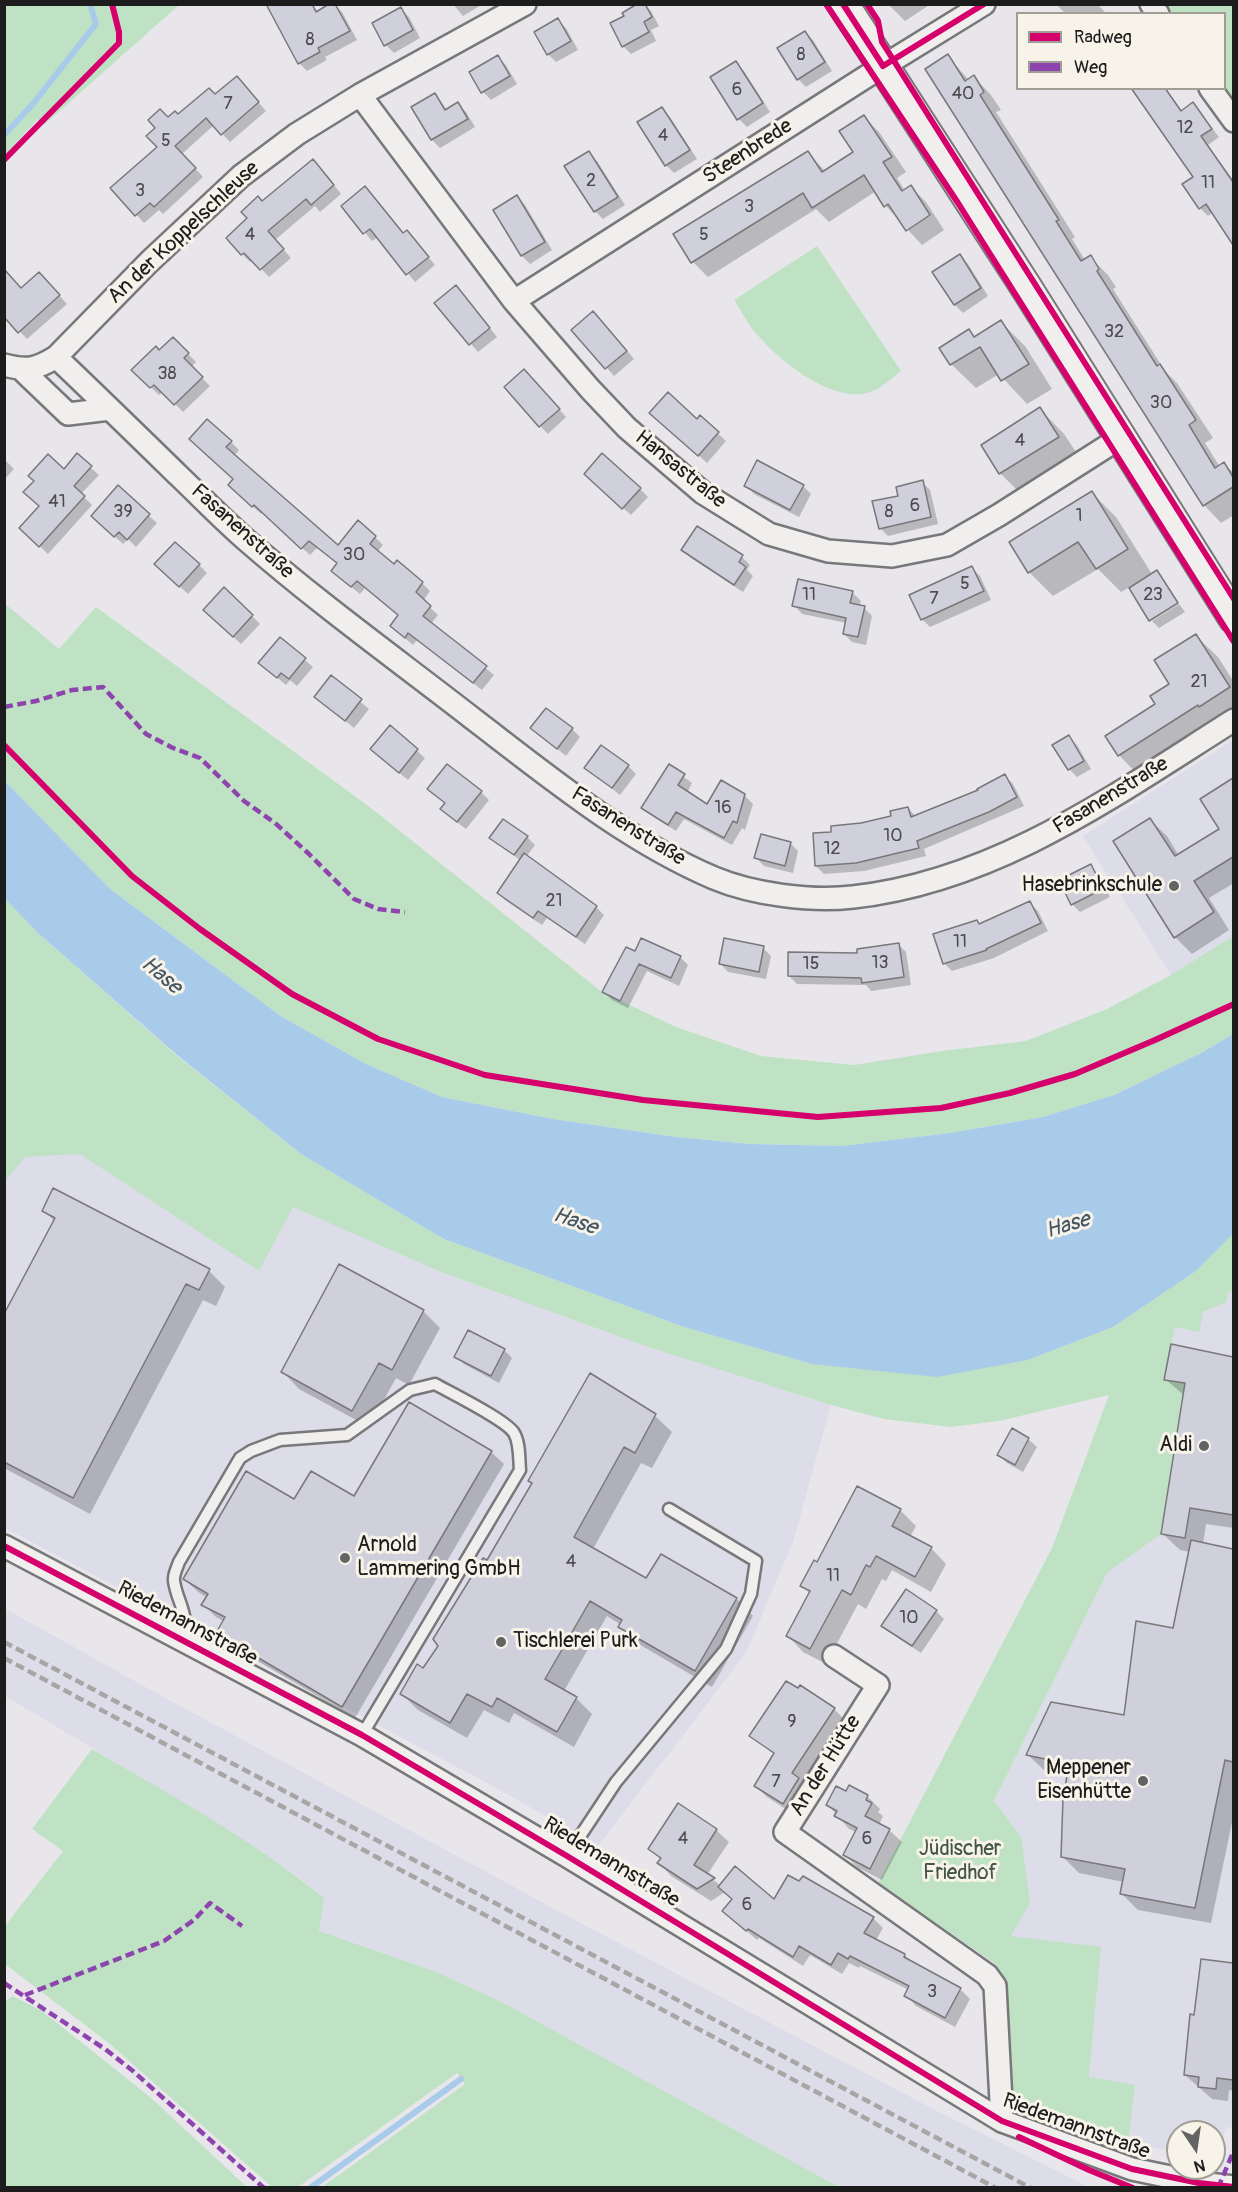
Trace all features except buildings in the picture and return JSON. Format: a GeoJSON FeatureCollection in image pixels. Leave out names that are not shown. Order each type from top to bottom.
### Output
{"type":"FeatureCollection","features":[{"type":"Feature","properties":{"kind":"street","name":"An der Koppelschleuse"},"geometry":{"type":"LineString","coordinates":[[13,367],[41,367],[56,357],[149,262],[241,176],[297,134],[360,95],[525,4]]}},
{"type":"Feature","properties":{"kind":"street"},"geometry":{"type":"LineString","coordinates":[[843,4],[1233,618]]}},
{"type":"Feature","properties":{"kind":"street","name":"Steenbrede"},"geometry":{"type":"LineString","coordinates":[[514,302],[984,4]]}},
{"type":"Feature","properties":{"kind":"street"},"geometry":{"type":"LineString","coordinates":[[1211,90],[1233,121]]}},
{"type":"Feature","properties":{"kind":"street","name":"Hansastraße"},"geometry":{"type":"LineString","coordinates":[[360,95],[514,302],[590,389],[627,428],[703,494],[770,534],[828,551],[892,556],[947,545],[1120,438]]}},
{"type":"Feature","properties":{"kind":"street","name":"Fasanenstraße"},"geometry":{"type":"LineString","coordinates":[[56,357],[243,537],[319,601],[497,738],[588,804],[658,851],[717,879],[772,894],[814,899],[852,898],[946,877],[991,861],[1075,820],[1233,720]]}},
{"type":"Feature","properties":{"kind":"street"},"geometry":{"type":"LineString","coordinates":[[13,367],[68,414],[110,409]]}},
{"type":"Feature","properties":{"kind":"street","name":"Riedemannstraße"},"geometry":{"type":"LineString","coordinates":[[4,1546],[362,1735],[567,1856],[1002,2121],[1132,2169],[1233,2187]]}},
{"type":"Feature","properties":{"kind":"street","name":"An der Hütte"},"geometry":{"type":"LineString","coordinates":[[834,1656],[878,1685],[785,1832],[987,1975],[995,1986],[1002,2121]]}},
{"type":"Feature","properties":{"kind":"lane"},"geometry":{"type":"LineString","coordinates":[[180,1638],[185,1629],[185,1618],[173,1579],[179,1562],[240,1458],[251,1451],[280,1440],[347,1435],[410,1390],[435,1384],[497,1419],[514,1432],[520,1470],[362,1735]]}},
{"type":"Feature","properties":{"kind":"lane"},"geometry":{"type":"LineString","coordinates":[[567,1856],[616,1782],[726,1649],[751,1594],[756,1561],[669,1509]]}},
{"type":"Feature","properties":{"kind":"shaded area","name":"Hasebrinkschule"},"geometry":{"type":"Polygon","coordinates":[[[1233,740],[1233,936],[1171,975],[1083,836],[1233,740]]]}},
{"type":"Feature","properties":{"kind":"shaded area"},"geometry":{"type":"Polygon","coordinates":[[[43,1013],[441,1272],[651,1348],[831,1405],[793,1542],[746,1653],[598,1846],[491,1785],[5,1528],[4,1087],[43,1013]]]}},
{"type":"Feature","properties":{"kind":"shaded area"},"geometry":{"type":"Polygon","coordinates":[[[1233,1290],[1234,2128],[1226,2127],[1226,2120],[1166,2120],[1166,2150],[1128,2145],[1135,2085],[1089,2078],[1101,1948],[1010,1936],[994,1801],[1107,1573],[1161,1534],[1185,1383],[1164,1380],[1175,1326],[1226,1302],[1228,1293],[1233,1290]]]}},
{"type":"Feature","properties":{"kind":"shaded area"},"geometry":{"type":"Polygon","coordinates":[[[4,1608],[573,1919],[937,2111],[1089,2187],[839,2187],[500,2001],[434,1971],[319,1931],[324,1898],[297,1876],[194,1809],[5,1696],[4,1608]]]}},
{"type":"Feature","properties":{"kind":"green space"},"geometry":{"type":"Polygon","coordinates":[[[5,4],[179,5],[44,125],[38,119],[5,155],[5,4]]]}},
{"type":"Feature","properties":{"kind":"green space"},"geometry":{"type":"Polygon","coordinates":[[[1160,5],[1233,5],[1233,108],[1221,90],[1226,90],[1226,12],[1166,12],[1160,5]]]}},
{"type":"Feature","properties":{"kind":"green space"},"geometry":{"type":"Polygon","coordinates":[[[817,246],[901,371],[875,390],[860,394],[843,393],[808,378],[777,355],[764,342],[751,327],[734,300],[817,246]]]}},
{"type":"Feature","properties":{"kind":"green space"},"geometry":{"type":"Polygon","coordinates":[[[4,603],[59,649],[96,607],[371,808],[602,992],[676,1027],[761,1056],[854,1065],[1026,1041],[1107,1009],[1171,975],[1233,936],[1233,1034],[1203,1052],[1114,1095],[1043,1117],[950,1133],[841,1146],[751,1144],[676,1137],[553,1119],[442,1097],[366,1064],[282,1017],[109,888],[5,781],[4,603]]]}},
{"type":"Feature","properties":{"kind":"green space","name":"Jüdischer Friedhof"},"geometry":{"type":"Polygon","coordinates":[[[5,899],[38,933],[176,1055],[301,1154],[444,1239],[684,1327],[812,1364],[1028,1360],[1113,1327],[1196,1271],[1233,1234],[1233,1290],[1228,1293],[1226,1302],[1203,1312],[1199,1332],[1175,1327],[1164,1380],[1185,1383],[1161,1534],[1107,1573],[994,1801],[1021,1837],[1030,1903],[1011,1936],[1101,1947],[1089,2077],[1135,2085],[1128,2145],[1098,2139],[1020,2109],[1013,2099],[1007,1981],[994,1963],[878,1883],[1052,1548],[1109,1395],[999,1421],[951,1427],[884,1419],[831,1405],[651,1348],[441,1272],[293,1207],[259,1271],[80,1154],[25,1157],[5,1181],[5,899]]]}},
{"type":"Feature","properties":{"kind":"green space"},"geometry":{"type":"Polygon","coordinates":[[[92,1749],[240,1837],[324,1898],[319,1931],[434,1971],[500,2001],[839,2187],[322,2187],[465,2084],[457,2073],[298,2187],[272,2187],[110,2044],[5,1964],[5,1926],[63,1851],[32,1829],[92,1749]]]}},
{"type":"Feature","properties":{"kind":"green space"},"geometry":{"type":"Polygon","coordinates":[[[13,1996],[42,2011],[150,2097],[247,2187],[5,2187],[4,2002],[13,1996]]]}},
{"type":"Feature","properties":{"kind":"water","name":"Hase"},"geometry":{"type":"Polygon","coordinates":[[[5,781],[109,888],[282,1017],[366,1064],[442,1097],[553,1119],[676,1137],[751,1144],[841,1146],[950,1133],[1043,1117],[1114,1095],[1203,1052],[1233,1034],[1233,1234],[1196,1271],[1113,1327],[1028,1360],[937,1377],[812,1364],[684,1327],[444,1239],[301,1154],[177,1055],[38,933],[5,899],[5,781]]]}},
{"type":"Feature","properties":{"kind":"waterway"},"geometry":{"type":"LineString","coordinates":[[4,135],[32,105],[96,24],[90,4]]}},
{"type":"Feature","properties":{"kind":"waterway"},"geometry":{"type":"LineString","coordinates":[[310,2188],[461,2079]]}},
{"type":"Feature","properties":{"kind":"railway"},"geometry":{"type":"LineString","coordinates":[[4,1642],[1031,2188]]}},
{"type":"Feature","properties":{"kind":"railway"},"geometry":{"type":"LineString","coordinates":[[4,1658],[996,2188]]}},
{"type":"Feature","properties":{"kind":"marked path"},"geometry":{"type":"LineString","coordinates":[[4,707],[36,701],[72,690],[103,687],[146,734],[173,748],[200,758],[244,801],[275,823],[309,854],[354,899],[378,909],[405,912]]}},
{"type":"Feature","properties":{"kind":"marked path"},"geometry":{"type":"LineString","coordinates":[[25,1995],[164,1941],[194,1920],[210,1903],[242,1926]]}},
{"type":"Feature","properties":{"kind":"marked path"},"geometry":{"type":"LineString","coordinates":[[4,1983],[105,2049],[133,2071],[264,2188]]}},
{"type":"Feature","properties":{"kind":"marked path"},"geometry":{"type":"LineString","coordinates":[[1218,2188],[1234,2150]]}},
{"type":"Feature","properties":{"kind":"cycle path"},"geometry":{"type":"LineString","coordinates":[[4,160],[119,43],[119,32],[112,4]]}},
{"type":"Feature","properties":{"kind":"cycle path"},"geometry":{"type":"LineString","coordinates":[[826,4],[958,203],[1234,642]]}},
{"type":"Feature","properties":{"kind":"cycle path"},"geometry":{"type":"LineString","coordinates":[[843,4],[883,66],[984,4]]}},
{"type":"Feature","properties":{"kind":"cycle path"},"geometry":{"type":"LineString","coordinates":[[867,4],[878,21],[882,42],[1234,599]]}},
{"type":"Feature","properties":{"kind":"cycle path"},"geometry":{"type":"LineString","coordinates":[[4,745],[132,876],[200,929],[292,994],[378,1039],[485,1075],[643,1100],[818,1117],[941,1108],[1010,1093],[1075,1074],[1234,1004]]}},
{"type":"Feature","properties":{"kind":"cycle path"},"geometry":{"type":"LineString","coordinates":[[4,1546],[362,1735],[567,1856],[1002,2121],[1132,2169],[1199,2183],[1234,2187]]}},
{"type":"Feature","properties":{"kind":"cycle path"},"geometry":{"type":"LineString","coordinates":[[1019,2137],[1133,2188]]}},
{"type":"Feature","properties":{"kind":"place","name":"Hasebrinkschule"},"geometry":{"type":"Point","coordinates":[1174,886]}},
{"type":"Feature","properties":{"kind":"place","name":"Aldi"},"geometry":{"type":"Point","coordinates":[1204,1446]}},
{"type":"Feature","properties":{"kind":"place","name":"Arnold Lammering GmbH"},"geometry":{"type":"Point","coordinates":[345,1558]}},
{"type":"Feature","properties":{"kind":"place","name":"Tischlerei Purk"},"geometry":{"type":"Point","coordinates":[501,1642]}},
{"type":"Feature","properties":{"kind":"place","name":"Meppener Eisenhütte"},"geometry":{"type":"Point","coordinates":[1143,1781]}}]}
